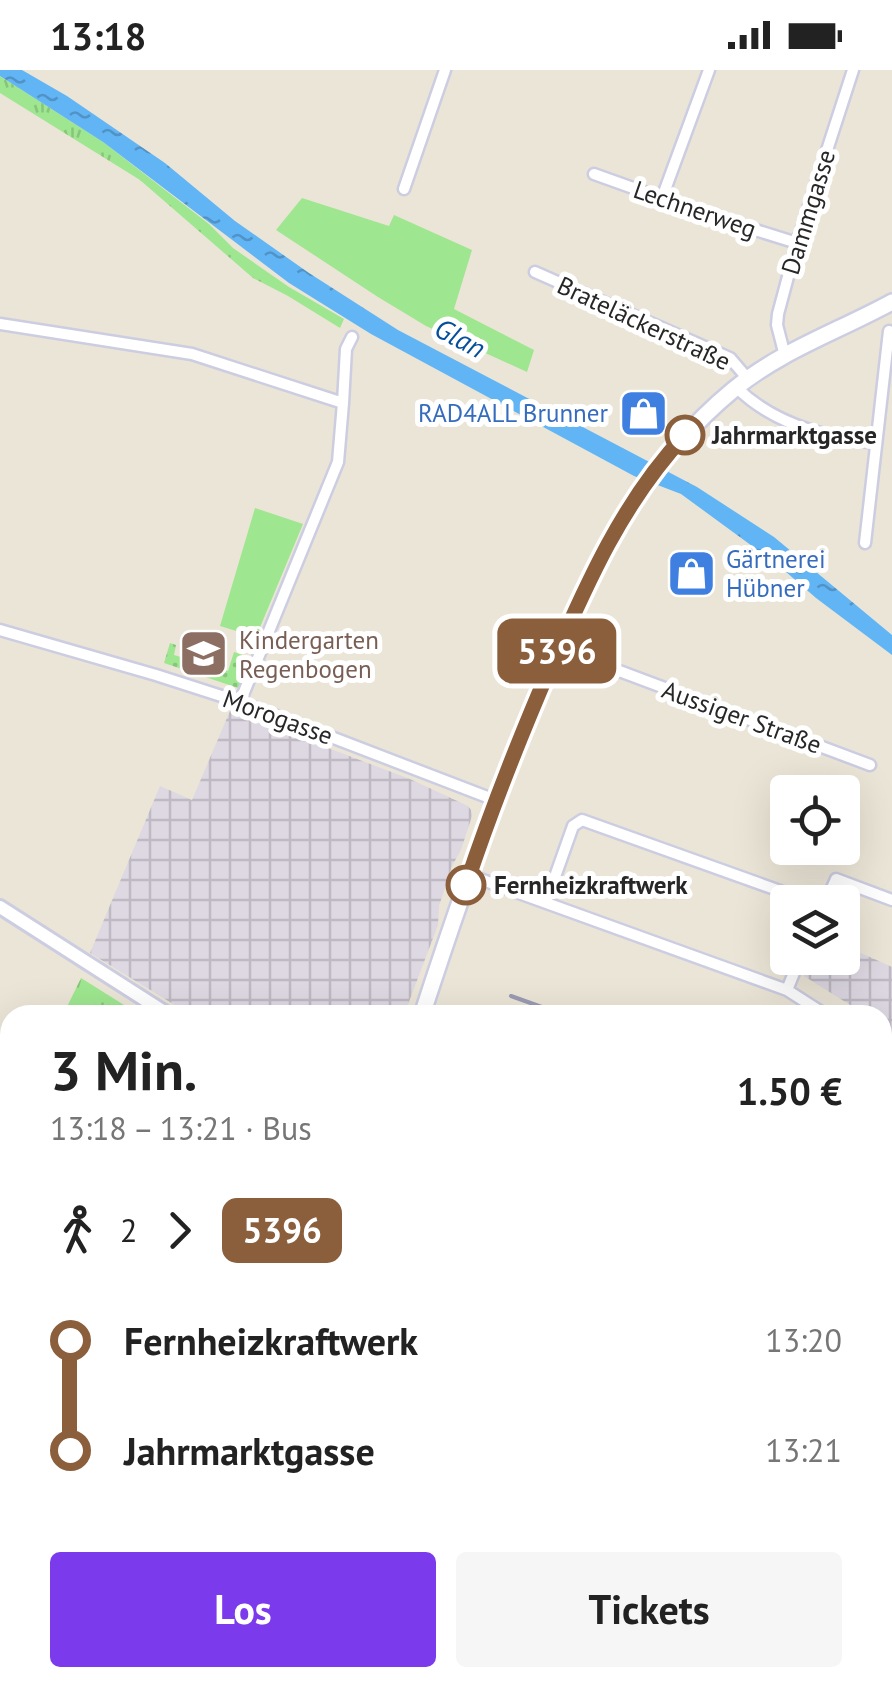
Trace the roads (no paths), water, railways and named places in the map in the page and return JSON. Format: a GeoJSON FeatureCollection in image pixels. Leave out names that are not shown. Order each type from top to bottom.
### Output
{"type":"FeatureCollection","features":[{"type":"Feature","properties":{"kind":"main road"},"geometry":{"type":"LineString","coordinates":[[425,1005],[495,800],[558,648],[604,550],[637,495],[692,428],[742,383],[785,356],[892,302]]}},
{"type":"Feature","properties":{"kind":"street"},"geometry":{"type":"LineString","coordinates":[[404,189],[445,70]]}},
{"type":"Feature","properties":{"kind":"street"},"geometry":{"type":"LineString","coordinates":[[662,198],[709,70]]}},
{"type":"Feature","properties":{"kind":"street","name":"Dammgasse"},"geometry":{"type":"LineString","coordinates":[[785,356],[778,314],[853,70]]}},
{"type":"Feature","properties":{"kind":"street","name":"Lechnerweg"},"geometry":{"type":"LineString","coordinates":[[594,174],[797,244]]}},
{"type":"Feature","properties":{"kind":"street","name":"Brateläckerstraße"},"geometry":{"type":"LineString","coordinates":[[536,272],[730,358],[742,383]]}},
{"type":"Feature","properties":{"kind":"street"},"geometry":{"type":"LineString","coordinates":[[0,324],[192,354],[343,403]]}},
{"type":"Feature","properties":{"kind":"street"},"geometry":{"type":"LineString","coordinates":[[864,543],[889,331]]}},
{"type":"Feature","properties":{"kind":"street"},"geometry":{"type":"LineString","coordinates":[[240,702],[338,462],[346,349],[352,338]]}},
{"type":"Feature","properties":{"kind":"street"},"geometry":{"type":"LineString","coordinates":[[742,383],[748,399],[783,420],[840,439],[876,443]]}},
{"type":"Feature","properties":{"kind":"street","name":"Morogasse"},"geometry":{"type":"LineString","coordinates":[[0,630],[240,702],[495,800]]}},
{"type":"Feature","properties":{"kind":"street","name":"Aussiger Straße"},"geometry":{"type":"LineString","coordinates":[[558,648],[870,764]]}},
{"type":"Feature","properties":{"kind":"street"},"geometry":{"type":"LineString","coordinates":[[546,902],[573,826],[582,820],[770,887]]}},
{"type":"Feature","properties":{"kind":"street"},"geometry":{"type":"LineString","coordinates":[[470,875],[788,990],[811,1005]]}},
{"type":"Feature","properties":{"kind":"street"},"geometry":{"type":"LineString","coordinates":[[860,888],[892,900]]}},
{"type":"Feature","properties":{"kind":"street"},"geometry":{"type":"LineString","coordinates":[[0,906],[154,1005]]}},
{"type":"Feature","properties":{"kind":"street"},"geometry":{"type":"LineString","coordinates":[[788,990],[794,975]]}},
{"type":"Feature","properties":{"kind":"water"},"geometry":{"type":"Polygon","coordinates":[[[0,70],[22,70],[67,96],[165,163],[235,221],[398,330],[697,487],[774,537],[892,635],[892,655],[681,494],[634,476],[371,334],[289,283],[103,142],[0,76],[0,70]]]}},
{"type":"Feature","properties":{"kind":"railway"},"geometry":{"type":"LineString","coordinates":[[511,996],[536,1005]]}},
{"type":"Feature","properties":{"kind":"place","name":"RAD4ALL Brunner"},"geometry":{"type":"Point","coordinates":[643,413]}},
{"type":"Feature","properties":{"kind":"place","name":"Jahrmarktgasse"},"geometry":{"type":"Point","coordinates":[685,435]}},
{"type":"Feature","properties":{"kind":"place","name":"Gärtnerei Hübner"},"geometry":{"type":"Point","coordinates":[691,573]}},
{"type":"Feature","properties":{"kind":"place","name":"Kindergarten Regenbogen"},"geometry":{"type":"Point","coordinates":[204,654]}},
{"type":"Feature","properties":{"kind":"place","name":"Fernheizkraftwerk"},"geometry":{"type":"Point","coordinates":[466,885]}},
{"type":"Feature","properties":{"kind":"water label","name":"Glan"},"geometry":{"type":"Point","coordinates":[460,338]}}]}
